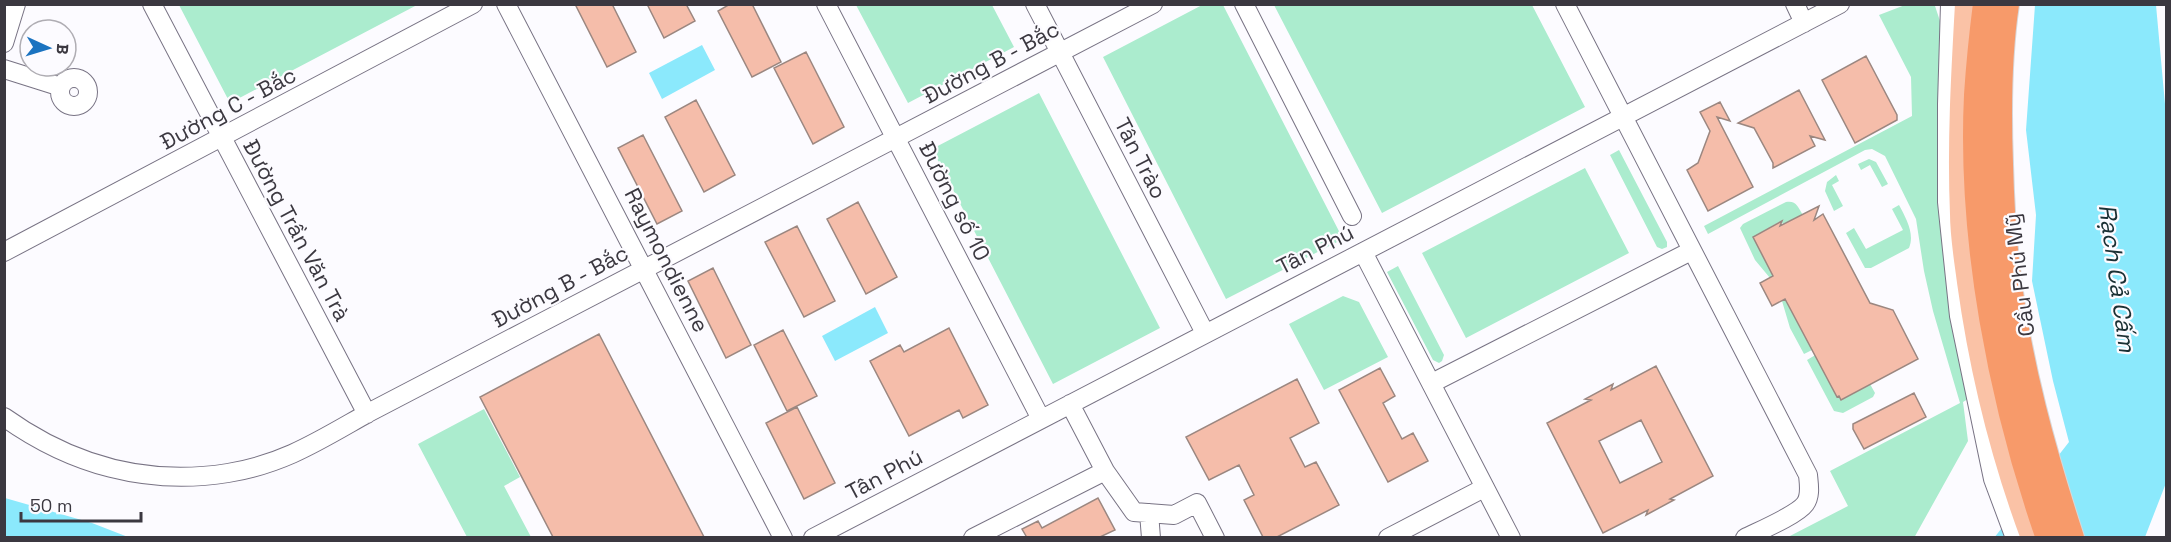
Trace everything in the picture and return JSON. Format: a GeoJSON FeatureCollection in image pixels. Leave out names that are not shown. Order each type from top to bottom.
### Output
{"type":"FeatureCollection","features":[{"type":"Feature","properties":{"kind":"highway","name":"Cầu Phú Mỹ"},"geometry":{"type":"LineString","coordinates":[[1986,4],[1977,96],[1978,179],[1984,252],[1991,308],[2005,385],[2024,459],[2049,537]]}},
{"type":"Feature","properties":{"kind":"highway","name":"Cầu Phú Mỹ"},"geometry":{"type":"LineString","coordinates":[[2006,4],[1999,106],[2001,185],[2008,277],[2016,330],[2033,409],[2050,475],[2071,537]]}},
{"type":"Feature","properties":{"kind":"main road"},"geometry":{"type":"LineString","coordinates":[[1966,4],[1960,93],[1960,216],[1973,315],[1988,390],[2012,483],[2032,537]]}},
{"type":"Feature","properties":{"kind":"main road","name":"Cầu Phú Mỹ"},"geometry":{"type":"LineString","coordinates":[[2014,4],[2008,151],[2017,279],[2024,329],[2053,450],[2082,537]]}},
{"type":"Feature","properties":{"kind":"street"},"geometry":{"type":"LineString","coordinates":[[4,43],[16,4]]}},
{"type":"Feature","properties":{"kind":"street","name":"Đường Trần Văn Trà"},"geometry":{"type":"LineString","coordinates":[[152,4],[367,414]]}},
{"type":"Feature","properties":{"kind":"street","name":"Đường C - Bắc"},"geometry":{"type":"LineString","coordinates":[[4,252],[473,4]]}},
{"type":"Feature","properties":{"kind":"street","name":"Raymondienne"},"geometry":{"type":"LineString","coordinates":[[506,4],[783,537]]}},
{"type":"Feature","properties":{"kind":"street","name":"Đường số 10"},"geometry":{"type":"LineString","coordinates":[[826,4],[1041,419]]}},
{"type":"Feature","properties":{"kind":"street","name":"Tân Trào"},"geometry":{"type":"LineString","coordinates":[[1035,4],[1205,333]]}},
{"type":"Feature","properties":{"kind":"street","name":"Đường B - Bắc"},"geometry":{"type":"LineString","coordinates":[[4,417],[37,439],[91,463],[128,473],[185,477],[230,472],[286,458],[644,268],[1153,4]]}},
{"type":"Feature","properties":{"kind":"street"},"geometry":{"type":"LineString","coordinates":[[1244,4],[1352,216]]}},
{"type":"Feature","properties":{"kind":"street"},"geometry":{"type":"LineString","coordinates":[[1565,4],[1808,475],[1810,489],[1806,503],[1797,511],[1745,537]]}},
{"type":"Feature","properties":{"kind":"street"},"geometry":{"type":"LineString","coordinates":[[1795,4],[1804,22]]}},
{"type":"Feature","properties":{"kind":"street","name":"Tân Phú"},"geometry":{"type":"LineString","coordinates":[[813,537],[1840,4]]}},
{"type":"Feature","properties":{"kind":"street"},"geometry":{"type":"LineString","coordinates":[[1950,4],[1947,202],[1959,316],[1994,479],[2015,537]]}},
{"type":"Feature","properties":{"kind":"street"},"geometry":{"type":"LineString","coordinates":[[4,69],[61,87]]}},
{"type":"Feature","properties":{"kind":"street"},"geometry":{"type":"LineString","coordinates":[[1432,383],[1691,251]]}},
{"type":"Feature","properties":{"kind":"street"},"geometry":{"type":"LineString","coordinates":[[1363,252],[1511,537]]}},
{"type":"Feature","properties":{"kind":"street"},"geometry":{"type":"LineString","coordinates":[[1070,404],[1105,471],[1134,512],[1174,515],[1197,503],[1215,537]]}},
{"type":"Feature","properties":{"kind":"street"},"geometry":{"type":"LineString","coordinates":[[973,537],[1105,471]]}},
{"type":"Feature","properties":{"kind":"street"},"geometry":{"type":"LineString","coordinates":[[1388,537],[1484,488]]}},
{"type":"Feature","properties":{"kind":"street"},"geometry":{"type":"LineString","coordinates":[[1149,513],[1151,537]]}},
{"type":"Feature","properties":{"kind":"green space"},"geometry":{"type":"Polygon","coordinates":[[[1204,4],[1223,5],[1343,239],[1226,299],[1103,57],[1204,4]]]}},
{"type":"Feature","properties":{"kind":"green space"},"geometry":{"type":"Polygon","coordinates":[[[179,5],[417,5],[230,103],[179,5]]]}},
{"type":"Feature","properties":{"kind":"green space"},"geometry":{"type":"Polygon","coordinates":[[[856,5],[992,5],[1014,47],[908,103],[856,5]]]}},
{"type":"Feature","properties":{"kind":"green space"},"geometry":{"type":"Polygon","coordinates":[[[1274,5],[1532,5],[1585,107],[1382,213],[1274,5]]]}},
{"type":"Feature","properties":{"kind":"green space"},"geometry":{"type":"Polygon","coordinates":[[[1905,5],[1935,6],[1942,27],[1968,399],[1963,402],[1968,441],[1914,538],[1788,537],[1848,506],[1830,471],[1960,403],[1933,311],[1916,219],[1885,156],[1872,149],[1865,150],[1708,234],[1704,226],[1912,116],[1911,77],[1879,15],[1905,5]]]}},
{"type":"Feature","properties":{"kind":"green space"},"geometry":{"type":"Polygon","coordinates":[[[1039,93],[1160,328],[1053,384],[932,149],[1039,93]]]}},
{"type":"Feature","properties":{"kind":"green space"},"geometry":{"type":"Polygon","coordinates":[[[1619,150],[1667,242],[1667,247],[1662,249],[1657,247],[1610,155],[1619,150]]]}},
{"type":"Feature","properties":{"kind":"green space"},"geometry":{"type":"Polygon","coordinates":[[[1869,159],[1876,162],[1888,184],[1882,187],[1870,165],[1861,170],[1858,164],[1869,159]]]}},
{"type":"Feature","properties":{"kind":"green space"},"geometry":{"type":"Polygon","coordinates":[[[1585,168],[1629,253],[1466,338],[1422,253],[1585,168]]]}},
{"type":"Feature","properties":{"kind":"green space"},"geometry":{"type":"Polygon","coordinates":[[[1836,175],[1839,181],[1832,185],[1843,206],[1834,211],[1825,191],[1827,182],[1836,175]]]}},
{"type":"Feature","properties":{"kind":"green space"},"geometry":{"type":"Polygon","coordinates":[[[1786,202],[1794,203],[1803,215],[1783,224],[1781,221],[1753,237],[1773,276],[1770,278],[1755,260],[1740,228],[1743,224],[1786,202]]]}},
{"type":"Feature","properties":{"kind":"green space"},"geometry":{"type":"Polygon","coordinates":[[[1899,205],[1910,232],[1909,248],[1871,268],[1865,268],[1846,233],[1854,228],[1866,249],[1903,230],[1892,209],[1899,205]]]}},
{"type":"Feature","properties":{"kind":"green space"},"geometry":{"type":"Polygon","coordinates":[[[1398,266],[1444,355],[1439,363],[1433,360],[1387,272],[1398,266]]]}},
{"type":"Feature","properties":{"kind":"green space"},"geometry":{"type":"Polygon","coordinates":[[[1343,296],[1359,302],[1388,357],[1324,390],[1289,324],[1343,296]]]}},
{"type":"Feature","properties":{"kind":"green space"},"geometry":{"type":"Polygon","coordinates":[[[1785,299],[1806,339],[1816,334],[1822,345],[1804,354],[1790,328],[1782,301],[1785,299]]]}},
{"type":"Feature","properties":{"kind":"green space"},"geometry":{"type":"Polygon","coordinates":[[[1817,354],[1841,400],[1870,384],[1875,393],[1873,397],[1843,413],[1834,411],[1807,360],[1817,354]]]}},
{"type":"Feature","properties":{"kind":"green space"},"geometry":{"type":"Polygon","coordinates":[[[484,409],[520,477],[504,486],[531,537],[467,537],[418,444],[484,409]]]}},
{"type":"Feature","properties":{"kind":"water","name":"Rạch Cả Cấm"},"geometry":{"type":"Polygon","coordinates":[[[2035,5],[2156,5],[2166,115],[2166,483],[2145,537],[1994,538],[2069,442],[2053,381],[2032,281],[2036,215],[2026,130],[2035,5]]]}},
{"type":"Feature","properties":{"kind":"water"},"geometry":{"type":"Polygon","coordinates":[[[702,45],[715,70],[662,99],[649,73],[702,45]]]}},
{"type":"Feature","properties":{"kind":"water"},"geometry":{"type":"Polygon","coordinates":[[[875,307],[888,333],[835,361],[822,336],[875,307]]]}},
{"type":"Feature","properties":{"kind":"water"},"geometry":{"type":"Polygon","coordinates":[[[5,498],[92,523],[128,537],[5,537],[5,498]]]}},
{"type":"Feature","properties":{"kind":"building"},"geometry":{"type":"Polygon","coordinates":[[[575,4],[612,4],[636,52],[607,67],[575,4]]]}},
{"type":"Feature","properties":{"kind":"building"},"geometry":{"type":"Polygon","coordinates":[[[647,4],[686,4],[695,21],[664,38],[647,4]]]}},
{"type":"Feature","properties":{"kind":"building"},"geometry":{"type":"Polygon","coordinates":[[[730,4],[752,4],[781,62],[752,77],[718,11],[730,4]]]}},
{"type":"Feature","properties":{"kind":"building"},"geometry":{"type":"Polygon","coordinates":[[[806,52],[844,127],[813,144],[774,68],[806,52]]]}},
{"type":"Feature","properties":{"kind":"building"},"geometry":{"type":"Polygon","coordinates":[[[1866,56],[1897,115],[1897,120],[1855,143],[1822,80],[1866,56]]]}},
{"type":"Feature","properties":{"kind":"building"},"geometry":{"type":"Polygon","coordinates":[[[1799,90],[1825,140],[1810,136],[1815,146],[1773,168],[1773,163],[1754,128],[1738,123],[1799,90]]]}},
{"type":"Feature","properties":{"kind":"building"},"geometry":{"type":"Polygon","coordinates":[[[696,100],[735,175],[704,192],[665,117],[696,100]]]}},
{"type":"Feature","properties":{"kind":"building"},"geometry":{"type":"Polygon","coordinates":[[[1720,102],[1730,121],[1717,117],[1753,187],[1708,211],[1687,170],[1698,163],[1710,131],[1700,112],[1720,102]]]}},
{"type":"Feature","properties":{"kind":"building"},"geometry":{"type":"Polygon","coordinates":[[[643,135],[682,211],[657,224],[618,148],[643,135]]]}},
{"type":"Feature","properties":{"kind":"building"},"geometry":{"type":"Polygon","coordinates":[[[858,202],[897,277],[866,294],[827,219],[858,202]]]}},
{"type":"Feature","properties":{"kind":"building"},"geometry":{"type":"Polygon","coordinates":[[[1819,206],[1814,220],[1823,214],[1870,303],[1893,310],[1918,359],[1841,400],[1839,396],[1837,397],[1785,299],[1772,306],[1760,283],[1773,276],[1753,237],[1782,221],[1780,226],[1819,206]]]}},
{"type":"Feature","properties":{"kind":"building"},"geometry":{"type":"Polygon","coordinates":[[[797,226],[835,301],[804,317],[765,242],[797,226]]]}},
{"type":"Feature","properties":{"kind":"building"},"geometry":{"type":"Polygon","coordinates":[[[713,268],[751,345],[726,358],[688,281],[713,268]]]}},
{"type":"Feature","properties":{"kind":"building"},"geometry":{"type":"Polygon","coordinates":[[[949,328],[988,405],[963,418],[959,410],[909,436],[870,361],[900,345],[904,352],[949,328]]]}},
{"type":"Feature","properties":{"kind":"building"},"geometry":{"type":"Polygon","coordinates":[[[783,330],[817,396],[787,411],[754,345],[783,330]]]}},
{"type":"Feature","properties":{"kind":"building"},"geometry":{"type":"Polygon","coordinates":[[[599,334],[704,537],[553,537],[480,397],[599,334]]]}},
{"type":"Feature","properties":{"kind":"building"},"geometry":{"type":"Polygon","coordinates":[[[1656,366],[1713,476],[1646,515],[1648,510],[1603,533],[1547,423],[1591,400],[1585,399],[1613,384],[1611,390],[1656,366]],[[1641,420],[1599,441],[1620,483],[1662,462],[1641,420]]]}},
{"type":"Feature","properties":{"kind":"building"},"geometry":{"type":"Polygon","coordinates":[[[1380,368],[1395,396],[1383,403],[1402,439],[1413,433],[1428,461],[1388,482],[1339,390],[1380,368]]]}},
{"type":"Feature","properties":{"kind":"building"},"geometry":{"type":"Polygon","coordinates":[[[1297,379],[1319,423],[1290,438],[1305,467],[1316,462],[1339,505],[1277,537],[1263,537],[1244,500],[1254,495],[1239,465],[1209,480],[1186,437],[1297,379]]]}},
{"type":"Feature","properties":{"kind":"building"},"geometry":{"type":"Polygon","coordinates":[[[1914,393],[1926,417],[1864,449],[1853,429],[1853,424],[1914,393]]]}},
{"type":"Feature","properties":{"kind":"building"},"geometry":{"type":"Polygon","coordinates":[[[797,407],[835,483],[804,499],[766,423],[797,407]]]}},
{"type":"Feature","properties":{"kind":"building"},"geometry":{"type":"Polygon","coordinates":[[[1098,498],[1115,530],[1100,537],[1023,537],[1026,536],[1022,529],[1038,521],[1042,528],[1098,498]]]}}]}
